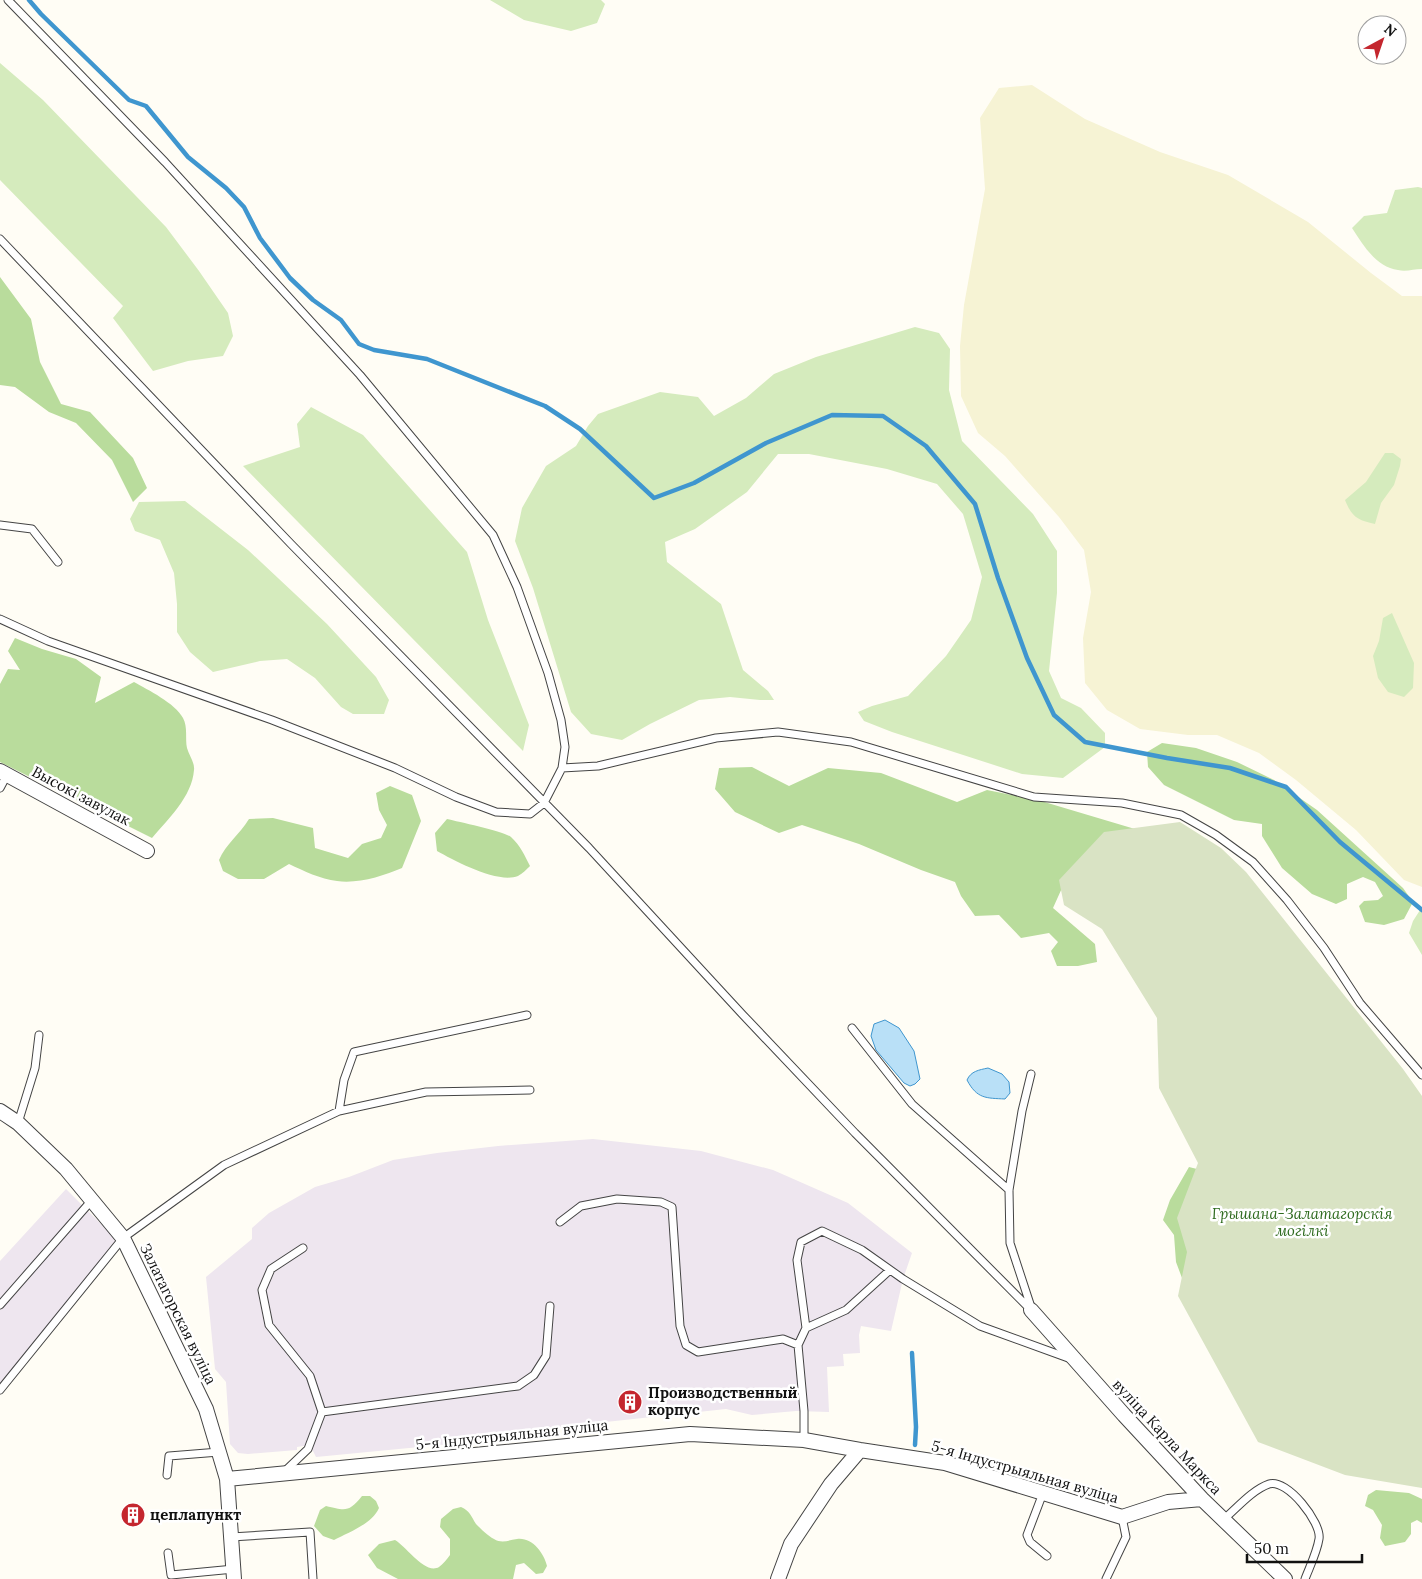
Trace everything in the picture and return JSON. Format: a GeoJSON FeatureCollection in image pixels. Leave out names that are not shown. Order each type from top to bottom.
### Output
{"type":"FeatureCollection","features":[{"type":"Feature","properties":{"kind":"street","name":"Высокі завулак"},"geometry":{"type":"LineString","coordinates":[[4,773],[147,851]]}},
{"type":"Feature","properties":{"kind":"street","name":"Залатагорская вуліца"},"geometry":{"type":"LineString","coordinates":[[0,1111],[18,1123],[66,1169],[123,1238],[206,1408],[227,1479],[234,1574]]}},
{"type":"Feature","properties":{"kind":"street","name":"вуліца Карла Маркса"},"geometry":{"type":"LineString","coordinates":[[1031,1310],[1202,1499],[1286,1579]]}},
{"type":"Feature","properties":{"kind":"street","name":"5-я Індустрыяльная вуліца"},"geometry":{"type":"LineString","coordinates":[[227,1479],[690,1434],[804,1440],[946,1463],[1122,1517]]}},
{"type":"Feature","properties":{"kind":"street"},"geometry":{"type":"LineString","coordinates":[[778,1579],[791,1544],[831,1484],[860,1450]]}},
{"type":"Feature","properties":{"kind":"street"},"geometry":{"type":"LineString","coordinates":[[1122,1517],[1168,1502],[1202,1499]]}},
{"type":"Feature","properties":{"kind":"lane"},"geometry":{"type":"LineString","coordinates":[[0,619],[48,640],[272,720],[395,768],[456,797],[496,812],[530,814],[544,803],[562,768],[565,747],[561,720],[548,673],[517,588],[493,535],[354,368],[165,162],[8,0]]}},
{"type":"Feature","properties":{"kind":"lane"},"geometry":{"type":"LineString","coordinates":[[0,239],[277,529],[589,848],[855,1133],[1031,1310]]}},
{"type":"Feature","properties":{"kind":"lane"},"geometry":{"type":"LineString","coordinates":[[0,525],[32,528],[58,562]]}},
{"type":"Feature","properties":{"kind":"lane"},"geometry":{"type":"LineString","coordinates":[[562,768],[598,766],[716,738],[778,732],[851,742],[1034,797],[1122,803],[1181,814],[1216,835],[1253,862],[1287,900],[1324,948],[1360,1003],[1422,1075]]}},
{"type":"Feature","properties":{"kind":"lane"},"geometry":{"type":"LineString","coordinates":[[0,788],[4,773]]}},
{"type":"Feature","properties":{"kind":"lane"},"geometry":{"type":"LineString","coordinates":[[339,1111],[344,1080],[354,1052],[527,1014]]}},
{"type":"Feature","properties":{"kind":"lane"},"geometry":{"type":"LineString","coordinates":[[852,1028],[912,1104],[1010,1190]]}},
{"type":"Feature","properties":{"kind":"lane"},"geometry":{"type":"LineString","coordinates":[[18,1123],[35,1068],[39,1035]]}},
{"type":"Feature","properties":{"kind":"lane"},"geometry":{"type":"LineString","coordinates":[[1031,1074],[1022,1111],[1010,1190],[1010,1243],[1031,1310]]}},
{"type":"Feature","properties":{"kind":"lane"},"geometry":{"type":"LineString","coordinates":[[0,1390],[123,1238],[224,1165],[339,1111],[426,1092],[530,1090]]}},
{"type":"Feature","properties":{"kind":"lane"},"geometry":{"type":"LineString","coordinates":[[560,1222],[581,1206],[617,1199],[661,1202],[672,1207],[680,1326],[686,1345],[698,1352],[783,1339],[798,1345]]}},
{"type":"Feature","properties":{"kind":"lane"},"geometry":{"type":"LineString","coordinates":[[0,1305],[92,1200]]}},
{"type":"Feature","properties":{"kind":"lane"},"geometry":{"type":"LineString","coordinates":[[804,1440],[804,1412],[798,1345],[806,1328],[796,1260],[801,1242],[822,1231],[862,1250],[903,1279],[980,1326],[1075,1360]]}},
{"type":"Feature","properties":{"kind":"lane"},"geometry":{"type":"LineString","coordinates":[[282,1474],[308,1449],[322,1412],[310,1376],[269,1324],[262,1290],[271,1269],[303,1248]]}},
{"type":"Feature","properties":{"kind":"lane"},"geometry":{"type":"LineString","coordinates":[[806,1328],[846,1310],[890,1270]]}},
{"type":"Feature","properties":{"kind":"lane"},"geometry":{"type":"LineString","coordinates":[[322,1412],[518,1386],[534,1375],[546,1356],[550,1306]]}},
{"type":"Feature","properties":{"kind":"lane"},"geometry":{"type":"LineString","coordinates":[[167,1476],[169,1456],[219,1452]]}},
{"type":"Feature","properties":{"kind":"lane"},"geometry":{"type":"LineString","coordinates":[[1224,1520],[1257,1490],[1271,1483],[1282,1484],[1295,1494],[1318,1526],[1320,1538],[1305,1579]]}},
{"type":"Feature","properties":{"kind":"lane"},"geometry":{"type":"LineString","coordinates":[[1043,1493],[1027,1535],[1030,1542],[1047,1556]]}},
{"type":"Feature","properties":{"kind":"lane"},"geometry":{"type":"LineString","coordinates":[[1106,1579],[1126,1537],[1122,1517]]}},
{"type":"Feature","properties":{"kind":"lane"},"geometry":{"type":"LineString","coordinates":[[231,1537],[310,1532],[313,1579]]}},
{"type":"Feature","properties":{"kind":"lane"},"geometry":{"type":"LineString","coordinates":[[168,1553],[171,1575],[234,1574]]}},
{"type":"Feature","properties":{"kind":"shaded area"},"geometry":{"type":"Polygon","coordinates":[[[1032,85],[1085,119],[1160,152],[1228,175],[1308,222],[1402,296],[1422,296],[1422,887],[1404,880],[1356,830],[1296,780],[1259,753],[1217,735],[1188,735],[1140,729],[1107,710],[1085,683],[1083,638],[1091,592],[1084,550],[1059,517],[1005,456],[978,433],[961,396],[960,346],[964,305],[985,189],[980,118],[999,88],[1032,85]]]}},
{"type":"Feature","properties":{"kind":"shaded area"},"geometry":{"type":"Polygon","coordinates":[[[593,1139],[701,1151],[773,1170],[848,1203],[912,1253],[903,1279],[891,1331],[861,1326],[859,1335],[860,1353],[843,1354],[844,1366],[827,1367],[829,1412],[796,1411],[752,1415],[726,1409],[541,1429],[534,1436],[316,1457],[313,1451],[303,1446],[297,1447],[297,1450],[248,1454],[238,1453],[230,1444],[226,1382],[215,1369],[206,1277],[252,1239],[252,1228],[269,1213],[315,1187],[349,1177],[393,1160],[498,1146],[593,1139]]]}},
{"type":"Feature","properties":{"kind":"shaded area"},"geometry":{"type":"Polygon","coordinates":[[[66,1189],[117,1240],[0,1395],[0,1261],[66,1189]]]}},
{"type":"Feature","properties":{"kind":"green space"},"geometry":{"type":"Polygon","coordinates":[[[490,0],[601,0],[605,4],[597,23],[571,31],[524,20],[490,0]]]}},
{"type":"Feature","properties":{"kind":"green space"},"geometry":{"type":"Polygon","coordinates":[[[0,63],[43,100],[166,227],[228,313],[233,336],[223,356],[188,361],[153,371],[113,318],[123,306],[0,180],[0,63]]]}},
{"type":"Feature","properties":{"kind":"green space"},"geometry":{"type":"Polygon","coordinates":[[[1422,188],[1422,269],[1404,271],[1390,268],[1383,265],[1371,254],[1352,228],[1364,216],[1387,213],[1395,190],[1422,188]]]}},
{"type":"Feature","properties":{"kind":"green space"},"geometry":{"type":"Polygon","coordinates":[[[0,277],[31,319],[40,362],[61,404],[90,412],[133,458],[147,488],[133,502],[112,460],[76,423],[49,412],[15,387],[0,385],[0,277]]]}},
{"type":"Feature","properties":{"kind":"green space"},"geometry":{"type":"Polygon","coordinates":[[[915,327],[939,333],[950,349],[949,390],[962,441],[1033,514],[1057,551],[1057,593],[1049,671],[1061,698],[1081,708],[1105,733],[1105,747],[1063,778],[1022,774],[892,732],[864,721],[858,712],[908,696],[946,656],[971,620],[982,577],[963,514],[937,484],[887,469],[809,454],[778,454],[747,492],[695,529],[665,542],[667,562],[721,604],[743,670],[768,691],[774,700],[730,697],[699,700],[622,740],[591,734],[571,712],[533,588],[515,541],[522,508],[546,466],[576,446],[598,414],[660,392],[698,397],[714,416],[746,398],[774,374],[816,357],[915,327]]]}},
{"type":"Feature","properties":{"kind":"green space"},"geometry":{"type":"Polygon","coordinates":[[[311,407],[363,435],[467,552],[488,620],[529,725],[523,751],[243,466],[300,447],[297,424],[311,407]]]}},
{"type":"Feature","properties":{"kind":"green space"},"geometry":{"type":"Polygon","coordinates":[[[1385,453],[1393,453],[1401,459],[1394,485],[1381,503],[1375,524],[1356,517],[1345,500],[1366,482],[1385,453]]]}},
{"type":"Feature","properties":{"kind":"green space"},"geometry":{"type":"Polygon","coordinates":[[[185,501],[248,550],[327,624],[376,677],[389,700],[384,714],[353,714],[341,707],[315,678],[287,659],[260,661],[213,672],[190,652],[177,632],[174,573],[160,540],[135,531],[130,519],[139,502],[185,501]]]}},
{"type":"Feature","properties":{"kind":"green space"},"geometry":{"type":"Polygon","coordinates":[[[1392,613],[1414,663],[1413,688],[1404,697],[1388,692],[1378,678],[1373,656],[1379,641],[1383,618],[1392,613]]]}},
{"type":"Feature","properties":{"kind":"green space"},"geometry":{"type":"Polygon","coordinates":[[[15,638],[42,649],[76,659],[101,677],[95,703],[134,682],[168,702],[179,712],[185,725],[187,748],[194,767],[192,780],[178,807],[152,838],[0,762],[0,684],[8,669],[20,670],[8,651],[15,638]]]}},
{"type":"Feature","properties":{"kind":"green space"},"geometry":{"type":"Polygon","coordinates":[[[1162,743],[1196,748],[1237,762],[1274,780],[1317,810],[1403,888],[1413,902],[1404,919],[1384,925],[1365,922],[1359,906],[1364,901],[1378,900],[1383,896],[1375,882],[1363,877],[1347,884],[1347,899],[1336,904],[1312,894],[1282,868],[1262,836],[1262,824],[1234,820],[1164,785],[1148,767],[1147,752],[1162,743]]]}},
{"type":"Feature","properties":{"kind":"green space"},"geometry":{"type":"Polygon","coordinates":[[[752,767],[789,786],[828,768],[881,773],[957,802],[987,790],[1041,801],[1145,832],[1198,1025],[1062,888],[1053,908],[1095,944],[1097,962],[1078,966],[1057,966],[1051,951],[1058,942],[1049,933],[1021,938],[999,915],[975,916],[961,896],[955,882],[859,844],[802,825],[779,833],[735,812],[715,789],[719,768],[752,767]]]}},
{"type":"Feature","properties":{"kind":"green space"},"geometry":{"type":"Polygon","coordinates":[[[390,786],[412,795],[421,821],[402,868],[370,879],[345,882],[318,877],[289,864],[264,879],[238,879],[223,871],[219,860],[225,849],[249,819],[273,818],[313,828],[315,848],[348,858],[362,844],[381,838],[387,825],[379,810],[376,793],[390,786]]]}},
{"type":"Feature","properties":{"kind":"green space"},"geometry":{"type":"Polygon","coordinates":[[[447,819],[490,829],[511,837],[520,847],[530,866],[518,876],[510,878],[499,877],[477,870],[437,851],[435,833],[447,819]]]}},
{"type":"Feature","properties":{"kind":"green space","name":"Грышана-Залатагорскія могілкі"},"geometry":{"type":"Polygon","coordinates":[[[1180,822],[1221,848],[1246,872],[1403,1069],[1422,1096],[1422,1488],[1345,1475],[1258,1442],[1178,1296],[1187,1252],[1177,1218],[1198,1163],[1159,1088],[1157,1018],[1102,929],[1064,905],[1059,880],[1104,832],[1180,822]]]}},
{"type":"Feature","properties":{"kind":"green space"},"geometry":{"type":"Polygon","coordinates":[[[1422,907],[1422,955],[1409,933],[1413,921],[1422,907]]]}},
{"type":"Feature","properties":{"kind":"green space"},"geometry":{"type":"Polygon","coordinates":[[[1189,1167],[1201,1170],[1200,1276],[1182,1278],[1176,1262],[1174,1235],[1163,1220],[1170,1200],[1189,1167]]]}},
{"type":"Feature","properties":{"kind":"green space"},"geometry":{"type":"Polygon","coordinates":[[[1376,1490],[1409,1493],[1422,1499],[1422,1523],[1417,1520],[1411,1523],[1411,1534],[1405,1542],[1385,1546],[1380,1538],[1382,1525],[1373,1510],[1365,1506],[1368,1495],[1376,1490]]]}},
{"type":"Feature","properties":{"kind":"green space"},"geometry":{"type":"Polygon","coordinates":[[[362,1496],[370,1496],[376,1501],[379,1508],[376,1514],[366,1523],[334,1540],[323,1536],[314,1526],[320,1510],[326,1506],[347,1509],[354,1505],[362,1496]]]}},
{"type":"Feature","properties":{"kind":"green space"},"geometry":{"type":"Polygon","coordinates":[[[461,1507],[468,1512],[480,1528],[494,1539],[503,1541],[522,1539],[532,1543],[540,1551],[547,1566],[543,1573],[536,1574],[524,1563],[516,1565],[513,1579],[398,1579],[377,1568],[368,1555],[379,1544],[395,1540],[422,1564],[428,1567],[439,1567],[450,1555],[450,1539],[440,1527],[441,1519],[453,1509],[461,1507]]]}},
{"type":"Feature","properties":{"kind":"water"},"geometry":{"type":"Polygon","coordinates":[[[885,1020],[899,1028],[914,1051],[920,1079],[915,1084],[910,1086],[904,1083],[876,1050],[871,1036],[874,1024],[885,1020]]]}},
{"type":"Feature","properties":{"kind":"water"},"geometry":{"type":"Polygon","coordinates":[[[988,1068],[1002,1074],[1009,1082],[1010,1093],[1005,1099],[978,1094],[967,1080],[978,1070],[988,1068]]]}},
{"type":"Feature","properties":{"kind":"waterway"},"geometry":{"type":"LineString","coordinates":[[29,0],[129,100],[146,106],[188,157],[226,188],[244,207],[260,238],[290,278],[313,300],[341,320],[359,344],[374,350],[427,359],[545,406],[580,429],[654,498],[694,483],[766,443],[832,415],[883,416],[926,446],[975,504],[998,578],[1027,658],[1054,715],[1085,742],[1230,768],[1286,787],[1340,842],[1422,910]]}},
{"type":"Feature","properties":{"kind":"waterway"},"geometry":{"type":"LineString","coordinates":[[912,1353],[916,1427],[915,1445]]}},
{"type":"Feature","properties":{"kind":"place","name":"Производственный корпус"},"geometry":{"type":"Point","coordinates":[630,1402]}},
{"type":"Feature","properties":{"kind":"place","name":"цеплапункт"},"geometry":{"type":"Point","coordinates":[133,1515]}}]}
